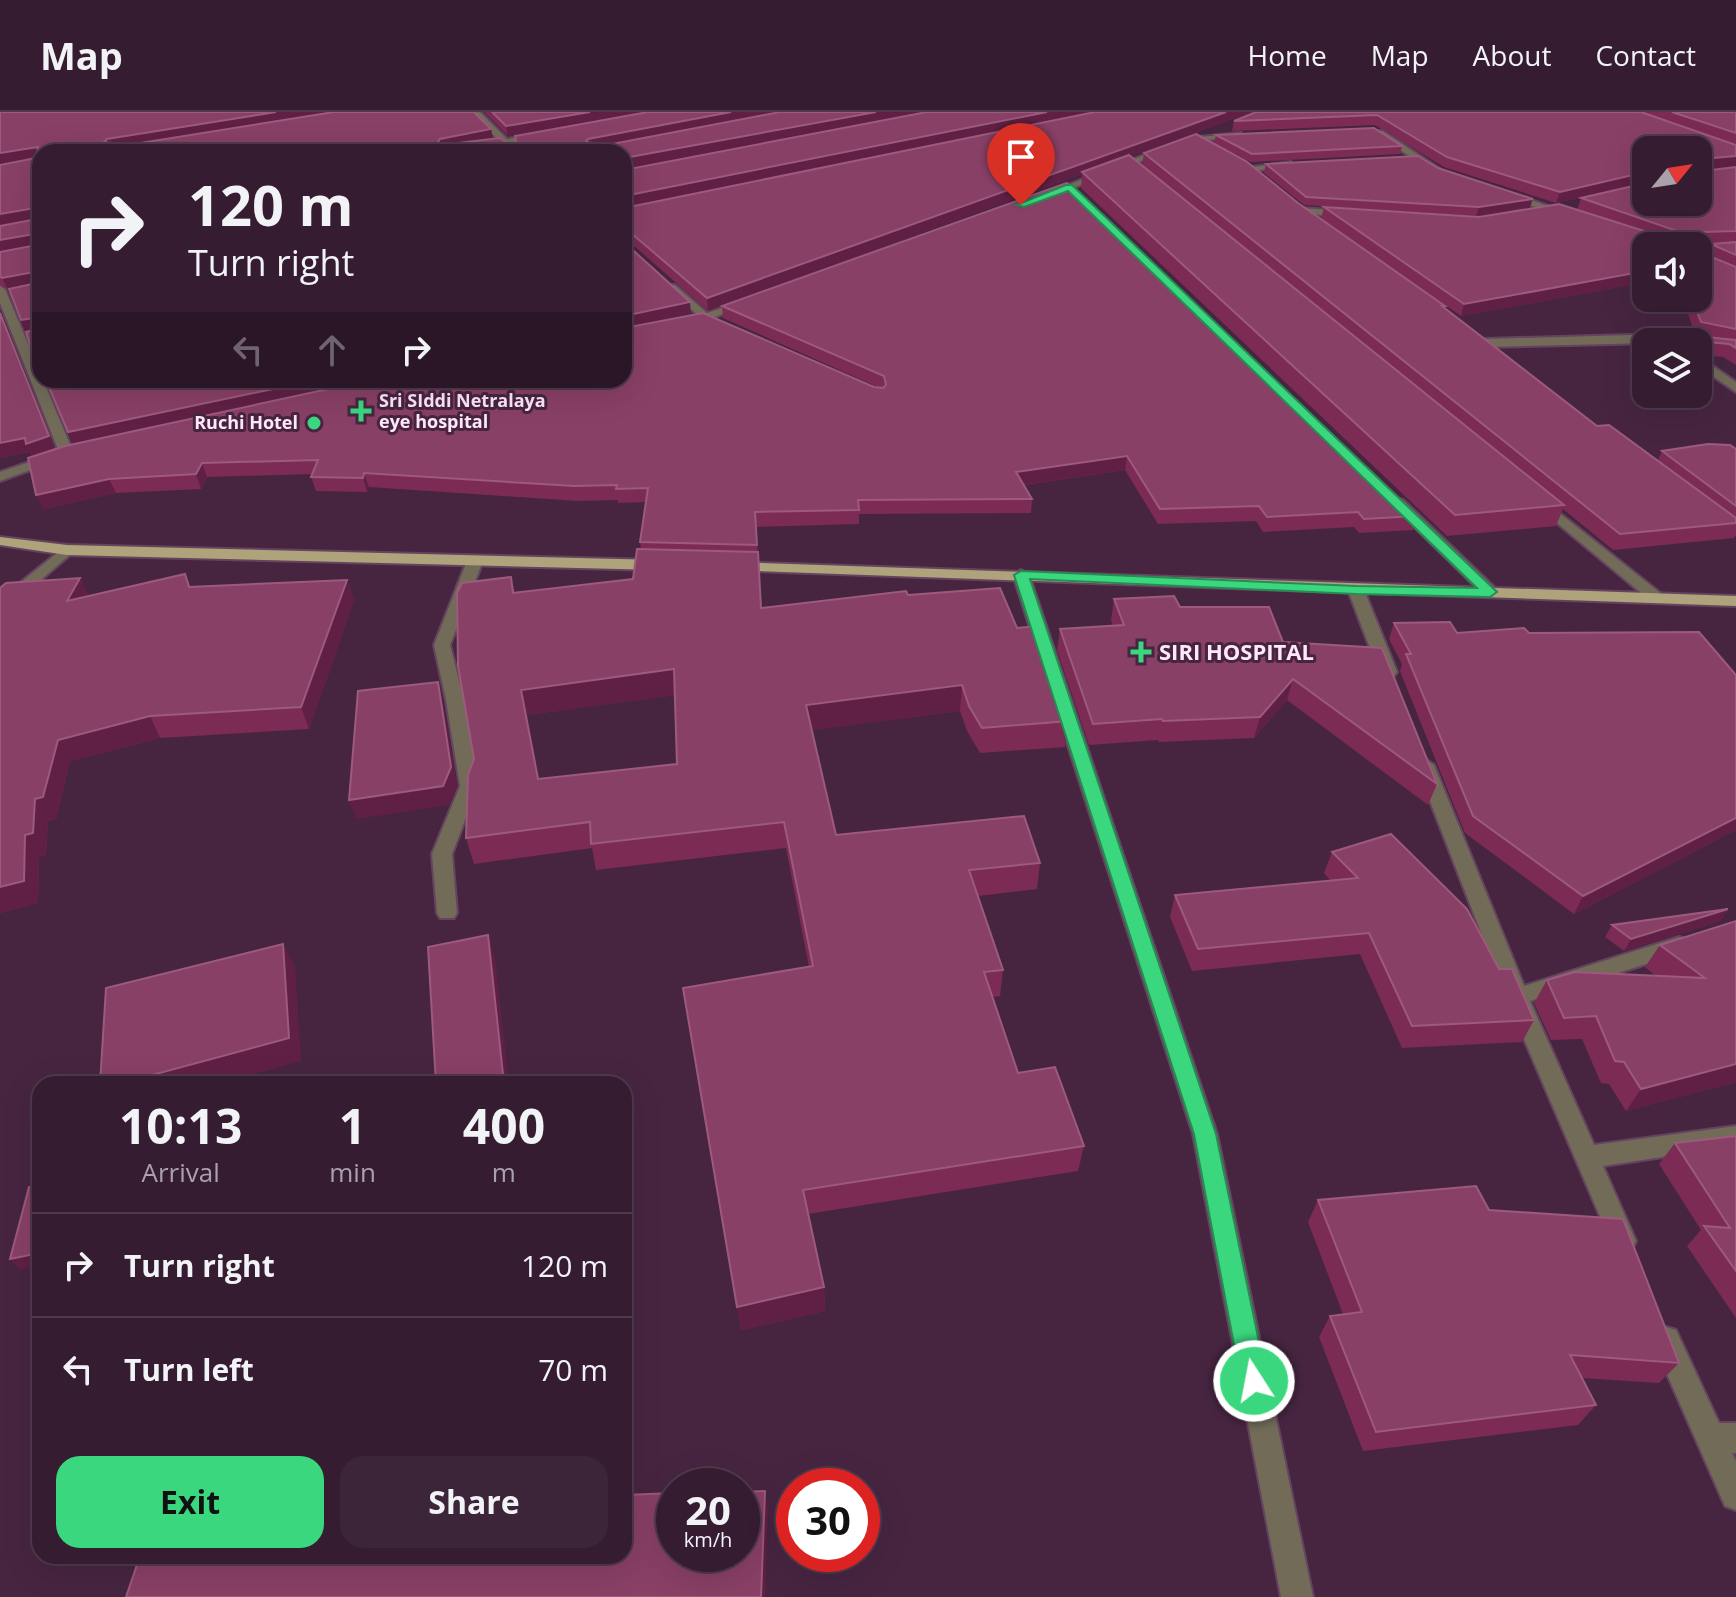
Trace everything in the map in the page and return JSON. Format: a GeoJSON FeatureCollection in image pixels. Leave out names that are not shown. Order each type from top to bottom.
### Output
{"type":"FeatureCollection","features":[{"type":"Feature","properties":{"kind":"main road"},"geometry":{"type":"LineString","coordinates":[[0,541],[67,550],[678,566]]}},
{"type":"Feature","properties":{"kind":"main road"},"geometry":{"type":"LineString","coordinates":[[709,567],[1736,601]]}},
{"type":"Feature","properties":{"kind":"street"},"geometry":{"type":"LineString","coordinates":[[475,112],[506,144]]}},
{"type":"Feature","properties":{"kind":"street"},"geometry":{"type":"LineString","coordinates":[[1040,198],[1237,123]]}},
{"type":"Feature","properties":{"kind":"street"},"geometry":{"type":"LineString","coordinates":[[1360,130],[1375,130],[1440,172],[1454,176]]}},
{"type":"Feature","properties":{"kind":"street"},"geometry":{"type":"LineString","coordinates":[[493,144],[549,135]]}},
{"type":"Feature","properties":{"kind":"street"},"geometry":{"type":"LineString","coordinates":[[1193,138],[1254,136]]}},
{"type":"Feature","properties":{"kind":"street"},"geometry":{"type":"LineString","coordinates":[[1193,138],[1220,153]]}},
{"type":"Feature","properties":{"kind":"street"},"geometry":{"type":"LineString","coordinates":[[1404,159],[1419,158]]}},
{"type":"Feature","properties":{"kind":"street"},"geometry":{"type":"LineString","coordinates":[[1234,160],[1258,176]]}},
{"type":"Feature","properties":{"kind":"street"},"geometry":{"type":"LineString","coordinates":[[1130,164],[1142,174]]}},
{"type":"Feature","properties":{"kind":"street"},"geometry":{"type":"LineString","coordinates":[[1248,168],[1310,164]]}},
{"type":"Feature","properties":{"kind":"street"},"geometry":{"type":"LineString","coordinates":[[1069,187],[1080,198]]}},
{"type":"Feature","properties":{"kind":"street"},"geometry":{"type":"LineString","coordinates":[[1496,191],[1581,219]]}},
{"type":"Feature","properties":{"kind":"street"},"geometry":{"type":"LineString","coordinates":[[1290,202],[1325,229]]}},
{"type":"Feature","properties":{"kind":"street"},"geometry":{"type":"LineString","coordinates":[[1521,214],[1579,203]]}},
{"type":"Feature","properties":{"kind":"street"},"geometry":{"type":"LineString","coordinates":[[1300,211],[1364,215]]}},
{"type":"Feature","properties":{"kind":"street"},"geometry":{"type":"LineString","coordinates":[[1712,249],[1736,247]]}},
{"type":"Feature","properties":{"kind":"street"},"geometry":{"type":"LineString","coordinates":[[659,275],[705,318],[719,324]]}},
{"type":"Feature","properties":{"kind":"street"},"geometry":{"type":"LineString","coordinates":[[5,295],[32,359]]}},
{"type":"Feature","properties":{"kind":"street"},"geometry":{"type":"LineString","coordinates":[[691,321],[763,297]]}},
{"type":"Feature","properties":{"kind":"street"},"geometry":{"type":"LineString","coordinates":[[1472,334],[1497,352]]}},
{"type":"Feature","properties":{"kind":"street"},"geometry":{"type":"LineString","coordinates":[[1485,343],[1632,341]]}},
{"type":"Feature","properties":{"kind":"street"},"geometry":{"type":"LineString","coordinates":[[1712,370],[1736,388]]}},
{"type":"Feature","properties":{"kind":"street"},"geometry":{"type":"LineString","coordinates":[[43,388],[67,454]]}},
{"type":"Feature","properties":{"kind":"street"},"geometry":{"type":"LineString","coordinates":[[0,477],[82,451]]}},
{"type":"Feature","properties":{"kind":"street"},"geometry":{"type":"LineString","coordinates":[[1523,488],[1658,599]]}},
{"type":"Feature","properties":{"kind":"street"},"geometry":{"type":"LineString","coordinates":[[1388,494],[1490,592]]}},
{"type":"Feature","properties":{"kind":"street"},"geometry":{"type":"LineString","coordinates":[[0,607],[67,550]]}},
{"type":"Feature","properties":{"kind":"street"},"geometry":{"type":"LineString","coordinates":[[447,913],[442,854],[469,786],[455,700],[442,645],[475,561]]}},
{"type":"Feature","properties":{"kind":"street"},"geometry":{"type":"LineString","coordinates":[[1021,575],[1205,1134],[1297,1597]]}},
{"type":"Feature","properties":{"kind":"street"},"geometry":{"type":"LineString","coordinates":[[1356,590],[1396,692]]}},
{"type":"Feature","properties":{"kind":"street"},"geometry":{"type":"LineString","coordinates":[[1419,750],[1517,997],[1629,1256]]}},
{"type":"Feature","properties":{"kind":"street"},"geometry":{"type":"LineString","coordinates":[[1517,997],[1707,936]]}},
{"type":"Feature","properties":{"kind":"street"},"geometry":{"type":"LineString","coordinates":[[1587,1157],[1736,1136]]}},
{"type":"Feature","properties":{"kind":"street"},"geometry":{"type":"LineString","coordinates":[[1660,1326],[1722,1438],[1736,1495]]}},
{"type":"Feature","properties":{"kind":"building"},"geometry":{"type":"Polygon","coordinates":[[[0,112],[276,112],[107,139],[104,142],[120,144],[32,144],[32,148],[0,153],[0,112]]]}},
{"type":"Feature","properties":{"kind":"building"},"geometry":{"type":"Polygon","coordinates":[[[334,112],[474,112],[491,129],[440,139],[440,144],[134,144],[334,112]]]}},
{"type":"Feature","properties":{"kind":"building"},"geometry":{"type":"Polygon","coordinates":[[[492,112],[590,112],[506,126],[492,112]]]}},
{"type":"Feature","properties":{"kind":"building"},"geometry":{"type":"Polygon","coordinates":[[[648,112],[731,112],[588,139],[586,142],[600,144],[512,144],[516,141],[515,136],[648,112]]]}},
{"type":"Feature","properties":{"kind":"building"},"geometry":{"type":"Polygon","coordinates":[[[780,112],[876,112],[632,157],[632,144],[612,144],[780,112]]]}},
{"type":"Feature","properties":{"kind":"building"},"geometry":{"type":"Polygon","coordinates":[[[927,112],[1047,112],[632,194],[632,168],[927,112]]]}},
{"type":"Feature","properties":{"kind":"building"},"geometry":{"type":"Polygon","coordinates":[[[1095,112],[1226,112],[707,298],[632,234],[632,206],[1095,112]]]}},
{"type":"Feature","properties":{"kind":"building"},"geometry":{"type":"Polygon","coordinates":[[[1256,112],[1641,112],[1710,136],[1632,136],[1632,175],[1560,192],[1447,157],[1377,115],[1234,121],[1256,112]]]}},
{"type":"Feature","properties":{"kind":"building"},"geometry":{"type":"Polygon","coordinates":[[[1672,112],[1736,112],[1736,133],[1672,112]]]}},
{"type":"Feature","properties":{"kind":"building"},"geometry":{"type":"Polygon","coordinates":[[[1374,128],[1402,146],[1252,154],[1216,135],[1374,128]]]}},
{"type":"Feature","properties":{"kind":"building"},"geometry":{"type":"Polygon","coordinates":[[[1196,134],[1246,161],[1298,203],[1445,306],[1442,306],[1597,426],[1609,425],[1736,518],[1736,523],[1620,534],[1144,153],[1196,134]]]}},
{"type":"Feature","properties":{"kind":"building"},"geometry":{"type":"Polygon","coordinates":[[[1712,137],[1736,145],[1736,156],[1712,158],[1712,137]]]}},
{"type":"Feature","properties":{"kind":"building"},"geometry":{"type":"Polygon","coordinates":[[[500,138],[509,144],[449,144],[500,138]]]}},
{"type":"Feature","properties":{"kind":"building"},"geometry":{"type":"Polygon","coordinates":[[[1129,155],[1564,505],[1455,515],[1082,172],[1129,155]]]}},
{"type":"Feature","properties":{"kind":"building"},"geometry":{"type":"Polygon","coordinates":[[[1418,156],[1438,168],[1533,199],[1479,207],[1306,197],[1266,164],[1418,156]]]}},
{"type":"Feature","properties":{"kind":"building"},"geometry":{"type":"Polygon","coordinates":[[[32,159],[32,209],[0,214],[0,165],[32,159]]]}},
{"type":"Feature","properties":{"kind":"building"},"geometry":{"type":"Polygon","coordinates":[[[1736,167],[1736,231],[1680,232],[1633,216],[1712,216],[1712,170],[1736,167]]]}},
{"type":"Feature","properties":{"kind":"building"},"geometry":{"type":"Polygon","coordinates":[[[1067,183],[1418,516],[1364,519],[1358,512],[1267,517],[1259,506],[1160,509],[1127,456],[1016,472],[1032,499],[858,500],[859,510],[755,512],[757,545],[640,542],[648,488],[616,489],[617,485],[574,486],[364,473],[363,478],[311,477],[318,460],[202,463],[196,474],[109,479],[36,495],[28,458],[65,446],[333,388],[632,388],[632,326],[703,313],[874,387],[883,388],[886,385],[884,376],[722,306],[1067,183]]]}},
{"type":"Feature","properties":{"kind":"building"},"geometry":{"type":"Polygon","coordinates":[[[1632,186],[1632,216],[1581,198],[1632,186]]]}},
{"type":"Feature","properties":{"kind":"building"},"geometry":{"type":"Polygon","coordinates":[[[1559,204],[1647,232],[1632,232],[1632,274],[1464,304],[1324,207],[1479,217],[1559,204]]]}},
{"type":"Feature","properties":{"kind":"building"},"geometry":{"type":"Polygon","coordinates":[[[32,220],[32,234],[0,240],[0,226],[32,220]]]}},
{"type":"Feature","properties":{"kind":"building"},"geometry":{"type":"Polygon","coordinates":[[[1736,242],[1736,255],[1712,244],[1736,242]]]}},
{"type":"Feature","properties":{"kind":"building"},"geometry":{"type":"Polygon","coordinates":[[[32,246],[32,272],[2,278],[0,252],[32,246]]]}},
{"type":"Feature","properties":{"kind":"building"},"geometry":{"type":"Polygon","coordinates":[[[632,249],[690,302],[632,314],[632,249]]]}},
{"type":"Feature","properties":{"kind":"building"},"geometry":{"type":"Polygon","coordinates":[[[1712,257],[1736,267],[1736,329],[1701,322],[1697,312],[1712,312],[1712,257]]]}},
{"type":"Feature","properties":{"kind":"building"},"geometry":{"type":"Polygon","coordinates":[[[32,284],[32,318],[21,320],[9,289],[32,284]]]}},
{"type":"Feature","properties":{"kind":"building"},"geometry":{"type":"Polygon","coordinates":[[[0,313],[49,436],[26,444],[25,438],[0,443],[0,313]]]}},
{"type":"Feature","properties":{"kind":"building"},"geometry":{"type":"Polygon","coordinates":[[[32,330],[32,351],[26,332],[32,330]]]}},
{"type":"Feature","properties":{"kind":"building"},"geometry":{"type":"Polygon","coordinates":[[[1712,338],[1736,340],[1736,348],[1712,342],[1712,338]]]}},
{"type":"Feature","properties":{"kind":"building"},"geometry":{"type":"Polygon","coordinates":[[[49,388],[278,388],[68,432],[49,388]]]}},
{"type":"Feature","properties":{"kind":"building"},"geometry":{"type":"Polygon","coordinates":[[[1708,444],[1730,445],[1736,449],[1736,506],[1662,451],[1708,444]]]}},
{"type":"Feature","properties":{"kind":"building"},"geometry":{"type":"Polygon","coordinates":[[[637,549],[758,552],[761,608],[906,591],[908,595],[1000,588],[1017,628],[1037,626],[1069,721],[982,728],[969,706],[962,685],[806,705],[836,835],[1024,816],[1040,863],[969,870],[1003,970],[984,972],[1018,1073],[1055,1067],[1084,1146],[803,1190],[824,1287],[737,1307],[683,988],[813,966],[784,822],[591,844],[590,822],[466,838],[468,775],[474,759],[458,666],[457,593],[462,583],[511,577],[513,593],[633,579],[637,549]],[[674,669],[521,690],[538,779],[677,764],[674,669]]]}},
{"type":"Feature","properties":{"kind":"building"},"geometry":{"type":"Polygon","coordinates":[[[185,574],[189,587],[347,580],[301,707],[150,716],[58,740],[43,797],[35,799],[33,833],[25,835],[24,881],[0,887],[0,588],[6,583],[80,578],[67,601],[185,574]]]}},
{"type":"Feature","properties":{"kind":"building"},"geometry":{"type":"Polygon","coordinates":[[[1174,596],[1180,607],[1269,607],[1283,642],[1382,648],[1437,784],[1293,679],[1260,717],[1093,724],[1060,629],[1124,625],[1114,599],[1174,596]]]}},
{"type":"Feature","properties":{"kind":"building"},"geometry":{"type":"Polygon","coordinates":[[[1450,622],[1457,633],[1524,628],[1529,633],[1699,632],[1736,675],[1736,818],[1583,896],[1473,816],[1406,654],[1411,654],[1394,623],[1450,622]]]}},
{"type":"Feature","properties":{"kind":"building"},"geometry":{"type":"Polygon","coordinates":[[[438,682],[451,767],[443,786],[349,800],[358,691],[438,682]]]}},
{"type":"Feature","properties":{"kind":"building"},"geometry":{"type":"Polygon","coordinates":[[[1391,834],[1467,909],[1499,969],[1512,969],[1534,1020],[1412,1026],[1369,933],[1198,949],[1175,895],[1358,878],[1332,852],[1391,834]]]}},
{"type":"Feature","properties":{"kind":"building"},"geometry":{"type":"Polygon","coordinates":[[[1728,909],[1631,939],[1612,925],[1728,909]]]}},
{"type":"Feature","properties":{"kind":"building"},"geometry":{"type":"Polygon","coordinates":[[[1736,921],[1736,1064],[1641,1089],[1624,1062],[1615,1061],[1596,1016],[1564,1018],[1547,980],[1575,972],[1705,978],[1660,945],[1736,921]]]}},
{"type":"Feature","properties":{"kind":"building"},"geometry":{"type":"Polygon","coordinates":[[[488,935],[503,1076],[436,1076],[428,947],[488,935]]]}},
{"type":"Feature","properties":{"kind":"building"},"geometry":{"type":"Polygon","coordinates":[[[283,944],[289,1038],[149,1076],[100,1076],[106,988],[283,944]]]}},
{"type":"Feature","properties":{"kind":"building"},"geometry":{"type":"Polygon","coordinates":[[[1736,1136],[1736,1271],[1704,1226],[1730,1228],[1675,1143],[1736,1136]]]}},
{"type":"Feature","properties":{"kind":"building"},"geometry":{"type":"Polygon","coordinates":[[[32,1186],[32,1255],[10,1259],[29,1187],[32,1186]]]}},
{"type":"Feature","properties":{"kind":"building"},"geometry":{"type":"Polygon","coordinates":[[[1476,1186],[1489,1210],[1623,1219],[1679,1363],[1570,1355],[1596,1405],[1376,1432],[1330,1316],[1362,1312],[1318,1200],[1476,1186]]]}},
{"type":"Feature","properties":{"kind":"building"},"geometry":{"type":"Polygon","coordinates":[[[760,1491],[765,1491],[761,1597],[126,1597],[137,1564],[632,1564],[632,1495],[656,1494],[656,1572],[760,1572],[760,1491]]]}},
{"type":"Feature","properties":{"kind":"place","name":"Sri SIddi Netralaya eye hospital"},"geometry":{"type":"Point","coordinates":[361,411]}},
{"type":"Feature","properties":{"kind":"place","name":"Ruchi Hotel"},"geometry":{"type":"Point","coordinates":[314,423]}},
{"type":"Feature","properties":{"kind":"place","name":"SIRI HOSPITAL"},"geometry":{"type":"Point","coordinates":[1141,652]}},
{"type":"Feature","properties":{"kind":"route"},"geometry":{"type":"LineString","coordinates":[[1021,205],[1069,187],[1490,592],[1356,590],[1021,575],[1205,1134],[1254,1381]]}}]}
